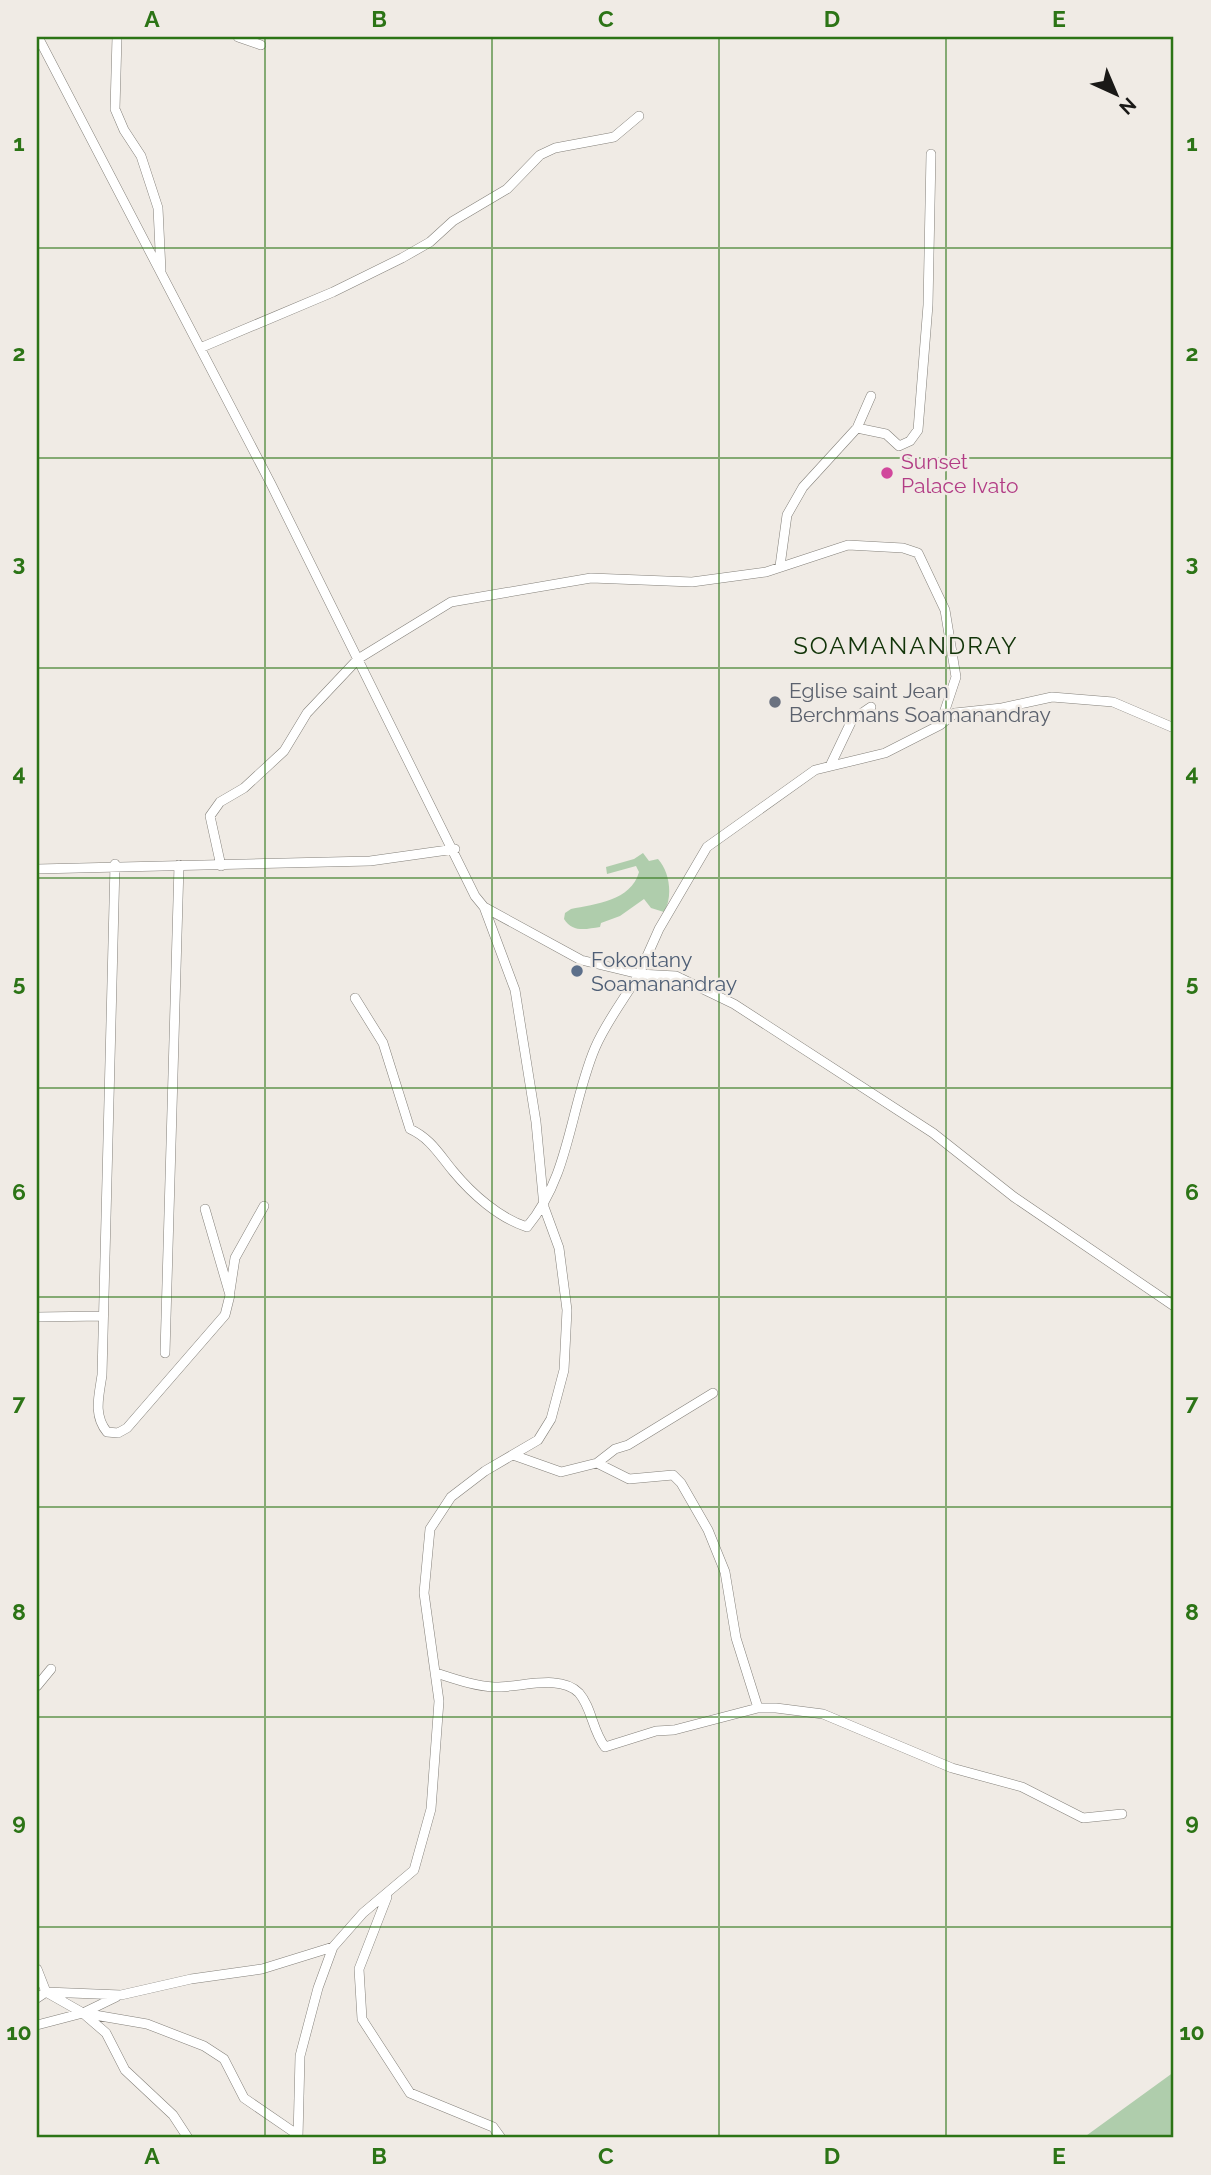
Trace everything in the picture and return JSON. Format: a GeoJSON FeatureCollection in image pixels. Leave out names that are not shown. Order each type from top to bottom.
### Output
{"type":"FeatureCollection","features":[{"type":"Feature","properties":{"kind":"street"},"geometry":{"type":"LineString","coordinates":[[38,37],[200,348],[454,849],[475,896],[484,907],[515,990],[536,1122],[544,1208],[561,1260],[568,1332],[564,1370],[551,1419],[538,1440],[485,1471],[451,1497],[430,1529],[424,1593],[439,1701],[438,1749],[431,1809],[414,1870],[363,1913],[333,1947],[299,2056],[298,2137]]}},
{"type":"Feature","properties":{"kind":"street"},"geometry":{"type":"LineString","coordinates":[[117,37],[116,108],[124,130],[141,156],[158,208],[162,276]]}},
{"type":"Feature","properties":{"kind":"street"},"geometry":{"type":"LineString","coordinates":[[238,37],[261,45]]}},
{"type":"Feature","properties":{"kind":"street"},"geometry":{"type":"LineString","coordinates":[[200,348],[333,292],[402,258],[430,242],[453,221],[507,189],[540,155],[555,148],[614,136],[639,116]]}},
{"type":"Feature","properties":{"kind":"street"},"geometry":{"type":"LineString","coordinates":[[857,428],[886,434],[898,446],[910,441],[918,430],[928,305],[931,154]]}},
{"type":"Feature","properties":{"kind":"street"},"geometry":{"type":"LineString","coordinates":[[780,566],[787,515],[803,487],[857,428],[871,396]]}},
{"type":"Feature","properties":{"kind":"street"},"geometry":{"type":"LineString","coordinates":[[220,866],[210,816],[220,802],[244,788],[284,751],[307,713],[358,659],[451,602],[591,578],[692,582],[766,572],[848,545],[903,548],[918,553],[945,610],[956,677],[940,724]]}},
{"type":"Feature","properties":{"kind":"street"},"geometry":{"type":"LineString","coordinates":[[355,998],[383,1042],[410,1129],[424,1135],[455,1174],[509,1222],[527,1227],[544,1208],[556,1180],[595,1046],[639,974],[659,929],[707,847],[815,770],[885,753],[940,724],[955,713],[1002,708],[1052,697],[1113,702],[1174,728]]}},
{"type":"Feature","properties":{"kind":"street"},"geometry":{"type":"LineString","coordinates":[[831,764],[852,720],[872,707]]}},
{"type":"Feature","properties":{"kind":"street"},"geometry":{"type":"LineString","coordinates":[[37,869],[115,864],[220,866],[370,861],[454,849]]}},
{"type":"Feature","properties":{"kind":"street"},"geometry":{"type":"LineString","coordinates":[[115,864],[98,1422],[107,1432],[118,1433],[127,1428],[225,1314],[235,1258],[264,1206]]}},
{"type":"Feature","properties":{"kind":"street"},"geometry":{"type":"LineString","coordinates":[[165,1353],[179,865]]}},
{"type":"Feature","properties":{"kind":"street"},"geometry":{"type":"LineString","coordinates":[[484,907],[581,960],[639,974],[676,976],[734,1004],[933,1133],[1014,1197],[1174,1306]]}},
{"type":"Feature","properties":{"kind":"street"},"geometry":{"type":"LineString","coordinates":[[205,1209],[230,1295]]}},
{"type":"Feature","properties":{"kind":"street"},"geometry":{"type":"LineString","coordinates":[[37,1317],[103,1316]]}},
{"type":"Feature","properties":{"kind":"street"},"geometry":{"type":"LineString","coordinates":[[513,1455],[561,1472],[597,1463],[615,1449],[628,1445],[713,1393]]}},
{"type":"Feature","properties":{"kind":"street"},"geometry":{"type":"LineString","coordinates":[[597,1463],[629,1479],[673,1475],[681,1483],[708,1530],[725,1572],[736,1638],[758,1708]]}},
{"type":"Feature","properties":{"kind":"street"},"geometry":{"type":"LineString","coordinates":[[37,1686],[51,1669]]}},
{"type":"Feature","properties":{"kind":"street"},"geometry":{"type":"LineString","coordinates":[[436,1673],[468,1683],[495,1687],[563,1683],[578,1692],[586,1704],[593,1732],[605,1747],[656,1731],[674,1730],[758,1708],[823,1714],[888,1738],[952,1768],[1022,1787],[1083,1818],[1122,1814]]}},
{"type":"Feature","properties":{"kind":"street"},"geometry":{"type":"LineString","coordinates":[[387,1895],[359,1969],[362,2020],[410,2093],[494,2127],[501,2138]]}},
{"type":"Feature","properties":{"kind":"street"},"geometry":{"type":"LineString","coordinates":[[37,2025],[83,2013],[121,1995],[191,1979],[262,1969],[333,1947]]}},
{"type":"Feature","properties":{"kind":"street"},"geometry":{"type":"LineString","coordinates":[[37,1969],[46,1992],[83,2013],[106,2033],[125,2070],[173,2115],[188,2138]]}},
{"type":"Feature","properties":{"kind":"street"},"geometry":{"type":"LineString","coordinates":[[37,1998],[46,1992],[121,1995]]}},
{"type":"Feature","properties":{"kind":"street"},"geometry":{"type":"LineString","coordinates":[[83,2013],[147,2024],[204,2046],[224,2059],[244,2098],[298,2137]]}},
{"type":"Feature","properties":{"kind":"green space"},"geometry":{"type":"Polygon","coordinates":[[[643,853],[649,861],[658,859],[668,878],[669,899],[664,912],[651,908],[644,899],[620,916],[601,923],[600,927],[580,929],[571,926],[564,919],[565,913],[571,909],[611,900],[628,889],[639,872],[636,866],[607,874],[606,867],[634,859],[643,853]]]}},
{"type":"Feature","properties":{"kind":"green space"},"geometry":{"type":"Polygon","coordinates":[[[1174,2072],[1174,2138],[1083,2138],[1174,2072]]]}},
{"type":"Feature","properties":{"kind":"place","name":"Sunset Palace Ivato"},"geometry":{"type":"Point","coordinates":[887,473]}},
{"type":"Feature","properties":{"kind":"place","name":"Eglise saint Jean Berchmans Soamanandray"},"geometry":{"type":"Point","coordinates":[775,702]}},
{"type":"Feature","properties":{"kind":"place","name":"Fokontany Soamanandray"},"geometry":{"type":"Point","coordinates":[577,971]}},
{"type":"Feature","properties":{"kind":"district","name":"SOAMANANDRAY"},"geometry":{"type":"Point","coordinates":[906,645]}}]}
